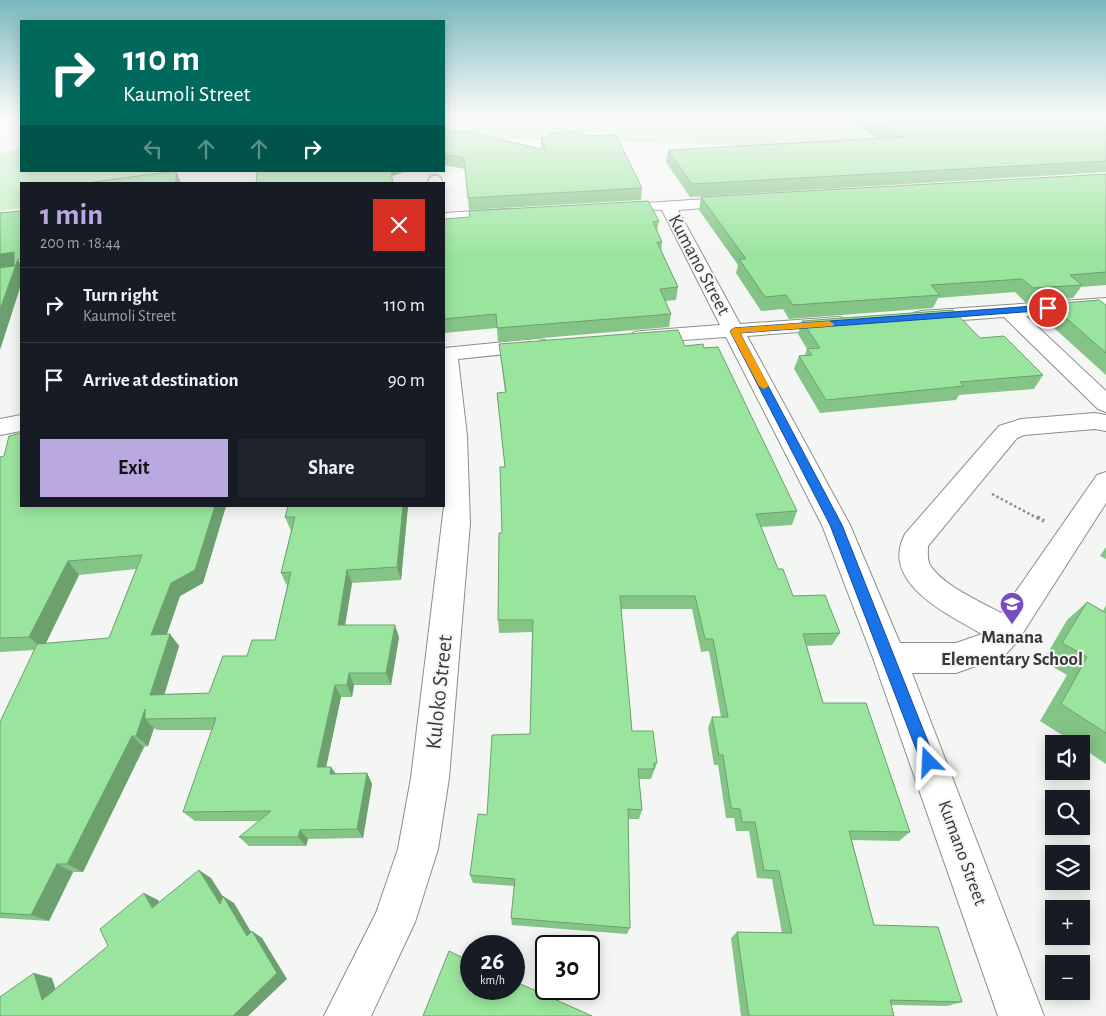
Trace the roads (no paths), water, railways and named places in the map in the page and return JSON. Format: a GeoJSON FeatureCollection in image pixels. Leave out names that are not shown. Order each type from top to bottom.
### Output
{"type":"FeatureCollection","features":[{"type":"Feature","properties":{"kind":"street"},"geometry":{"type":"LineString","coordinates":[[633,207],[750,201]]}},
{"type":"Feature","properties":{"kind":"street","name":"Kumano Street"},"geometry":{"type":"LineString","coordinates":[[666,206],[836,525],[890,658],[1021,1016]]}},
{"type":"Feature","properties":{"kind":"street"},"geometry":{"type":"LineString","coordinates":[[445,218],[520,213]]}},
{"type":"Feature","properties":{"kind":"street"},"geometry":{"type":"LineString","coordinates":[[900,319],[1106,304]]}},
{"type":"Feature","properties":{"kind":"street"},"geometry":{"type":"LineString","coordinates":[[1009,310],[1106,404]]}},
{"type":"Feature","properties":{"kind":"street"},"geometry":{"type":"LineString","coordinates":[[619,339],[860,322]]}},
{"type":"Feature","properties":{"kind":"street"},"geometry":{"type":"LineString","coordinates":[[445,354],[560,343]]}},
{"type":"Feature","properties":{"kind":"street","name":"Kuloko Street"},"geometry":{"type":"LineString","coordinates":[[347,1016],[394,922],[418,850],[430,778],[456,523],[455,436],[445,354]]}},
{"type":"Feature","properties":{"kind":"street"},"geometry":{"type":"LineString","coordinates":[[1006,632],[937,590],[918,572],[912,554],[914,542],[1008,432],[1020,427],[1095,421],[1106,423]]}},
{"type":"Feature","properties":{"kind":"street"},"geometry":{"type":"LineString","coordinates":[[0,427],[20,423]]}},
{"type":"Feature","properties":{"kind":"street"},"geometry":{"type":"LineString","coordinates":[[890,658],[956,658],[992,646],[1006,632],[1106,482]]}},
{"type":"Feature","properties":{"kind":"place","name":"Manana Elementary School"},"geometry":{"type":"Point","coordinates":[1012,625]}}]}
